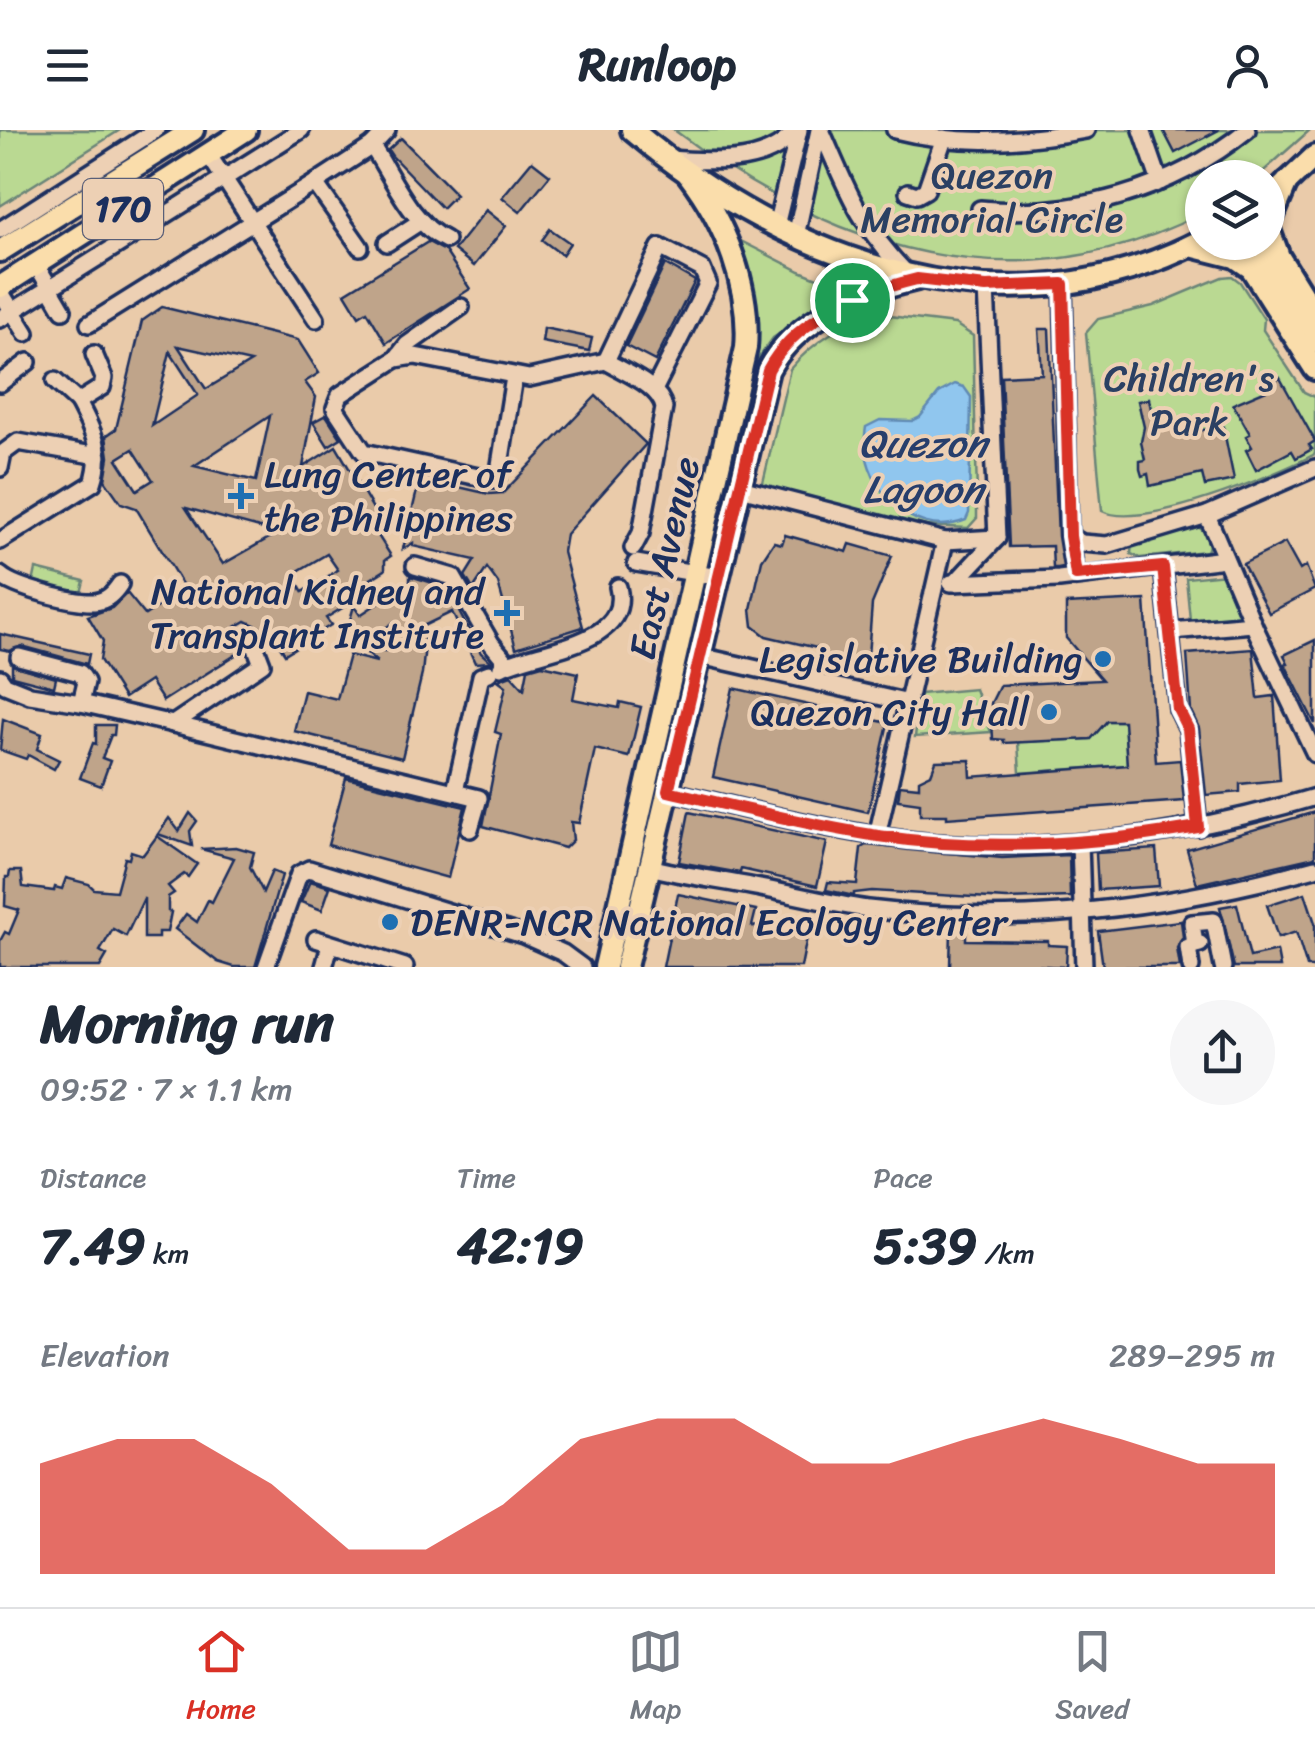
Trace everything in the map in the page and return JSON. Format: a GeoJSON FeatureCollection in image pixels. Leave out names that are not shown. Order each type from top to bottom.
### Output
{"type":"FeatureCollection","features":[{"type":"Feature","properties":{"kind":"main road","name":"170"},"geometry":{"type":"LineString","coordinates":[[0,252],[193,130]]}},
{"type":"Feature","properties":{"kind":"main road","name":"170"},"geometry":{"type":"LineString","coordinates":[[0,289],[246,130]]}},
{"type":"Feature","properties":{"kind":"main road"},"geometry":{"type":"LineString","coordinates":[[632,130],[688,174],[776,226],[913,278],[986,287],[1063,284],[1144,265],[1185,248]]}},
{"type":"Feature","properties":{"kind":"main road"},"geometry":{"type":"LineString","coordinates":[[1285,200],[1315,156]]}},
{"type":"Feature","properties":{"kind":"main road","name":"East Avenue"},"geometry":{"type":"LineString","coordinates":[[606,967],[689,571],[743,368],[748,333],[743,294],[726,242],[705,196],[688,174]]}},
{"type":"Feature","properties":{"kind":"main road"},"geometry":{"type":"LineString","coordinates":[[1262,260],[1315,368]]}},
{"type":"Feature","properties":{"kind":"main road"},"geometry":{"type":"LineString","coordinates":[[1263,260],[1315,341]]}},
{"type":"Feature","properties":{"kind":"main road"},"geometry":{"type":"LineString","coordinates":[[1265,260],[1315,314]]}},
{"type":"Feature","properties":{"kind":"main road","name":"East Avenue"},"geometry":{"type":"LineString","coordinates":[[626,967],[660,869],[668,791],[766,376],[779,352],[807,327],[852,300],[913,278]]}},
{"type":"Feature","properties":{"kind":"street","name":"170"},"geometry":{"type":"LineString","coordinates":[[0,230],[156,130]]}},
{"type":"Feature","properties":{"kind":"street","name":"170"},"geometry":{"type":"LineString","coordinates":[[6,315],[301,130]]}},
{"type":"Feature","properties":{"kind":"street"},"geometry":{"type":"LineString","coordinates":[[89,324],[372,146],[387,130]]}},
{"type":"Feature","properties":{"kind":"street"},"geometry":{"type":"LineString","coordinates":[[668,159],[719,161],[760,155],[782,146],[797,130]]}},
{"type":"Feature","properties":{"kind":"street"},"geometry":{"type":"LineString","coordinates":[[776,226],[797,130]]}},
{"type":"Feature","properties":{"kind":"street"},"geometry":{"type":"LineString","coordinates":[[796,236],[820,130]]}},
{"type":"Feature","properties":{"kind":"street"},"geometry":{"type":"LineString","coordinates":[[820,130],[843,187],[863,222],[913,278]]}},
{"type":"Feature","properties":{"kind":"street"},"geometry":{"type":"LineString","coordinates":[[896,130],[944,138],[1011,140],[1086,130]]}},
{"type":"Feature","properties":{"kind":"street"},"geometry":{"type":"LineString","coordinates":[[1142,130],[1160,182]]}},
{"type":"Feature","properties":{"kind":"street"},"geometry":{"type":"LineString","coordinates":[[980,210],[1050,211],[1126,195],[1216,153],[1247,130]]}},
{"type":"Feature","properties":{"kind":"street"},"geometry":{"type":"LineString","coordinates":[[908,192],[917,195],[926,190],[944,138]]}},
{"type":"Feature","properties":{"kind":"street"},"geometry":{"type":"LineString","coordinates":[[372,146],[421,222],[446,240]]}},
{"type":"Feature","properties":{"kind":"street"},"geometry":{"type":"LineString","coordinates":[[208,154],[316,320]]}},
{"type":"Feature","properties":{"kind":"street"},"geometry":{"type":"LineString","coordinates":[[314,183],[360,247]]}},
{"type":"Feature","properties":{"kind":"street"},"geometry":{"type":"LineString","coordinates":[[387,243],[421,222]]}},
{"type":"Feature","properties":{"kind":"street"},"geometry":{"type":"LineString","coordinates":[[606,362],[660,247],[702,269],[708,283],[654,390]]}},
{"type":"Feature","properties":{"kind":"street"},"geometry":{"type":"LineString","coordinates":[[36,264],[62,310]]}},
{"type":"Feature","properties":{"kind":"street"},"geometry":{"type":"LineString","coordinates":[[1063,284],[1070,536],[1076,575]]}},
{"type":"Feature","properties":{"kind":"street"},"geometry":{"type":"LineString","coordinates":[[956,583],[997,538],[986,287]]}},
{"type":"Feature","properties":{"kind":"street"},"geometry":{"type":"LineString","coordinates":[[0,289],[6,315],[26,333]]}},
{"type":"Feature","properties":{"kind":"street"},"geometry":{"type":"LineString","coordinates":[[460,307],[408,344],[396,359],[340,395],[335,408],[364,452],[488,480],[497,477],[514,376]]}},
{"type":"Feature","properties":{"kind":"street"},"geometry":{"type":"LineString","coordinates":[[78,402],[105,383],[94,354]]}},
{"type":"Feature","properties":{"kind":"street"},"geometry":{"type":"LineString","coordinates":[[396,359],[415,356],[539,378],[606,362],[654,390],[664,408],[635,560],[718,578]]}},
{"type":"Feature","properties":{"kind":"street"},"geometry":{"type":"LineString","coordinates":[[0,382],[28,362]]}},
{"type":"Feature","properties":{"kind":"street"},"geometry":{"type":"LineString","coordinates":[[0,542],[93,483],[97,435],[78,402],[54,381]]}},
{"type":"Feature","properties":{"kind":"street"},"geometry":{"type":"LineString","coordinates":[[0,468],[3,453],[18,442],[98,456]]}},
{"type":"Feature","properties":{"kind":"street"},"geometry":{"type":"LineString","coordinates":[[1070,536],[1082,542],[1108,545],[1207,514],[1315,468]]}},
{"type":"Feature","properties":{"kind":"street"},"geometry":{"type":"LineString","coordinates":[[740,488],[944,541],[997,538]]}},
{"type":"Feature","properties":{"kind":"street"},"geometry":{"type":"LineString","coordinates":[[1207,514],[1315,754]]}},
{"type":"Feature","properties":{"kind":"street"},"geometry":{"type":"LineString","coordinates":[[877,836],[944,541]]}},
{"type":"Feature","properties":{"kind":"street"},"geometry":{"type":"LineString","coordinates":[[1076,575],[1108,545]]}},
{"type":"Feature","properties":{"kind":"street"},"geometry":{"type":"LineString","coordinates":[[936,585],[1058,579],[1226,559]]}},
{"type":"Feature","properties":{"kind":"street"},"geometry":{"type":"LineString","coordinates":[[415,566],[453,577],[491,643],[494,670],[454,792]]}},
{"type":"Feature","properties":{"kind":"street"},"geometry":{"type":"LineString","coordinates":[[1163,567],[1178,709],[1188,729],[1198,827]]}},
{"type":"Feature","properties":{"kind":"street"},"geometry":{"type":"LineString","coordinates":[[0,576],[13,584],[91,602],[111,596],[120,584]]}},
{"type":"Feature","properties":{"kind":"street"},"geometry":{"type":"LineString","coordinates":[[494,670],[602,633],[620,606],[618,587]]}},
{"type":"Feature","properties":{"kind":"street"},"geometry":{"type":"LineString","coordinates":[[1171,631],[1254,624]]}},
{"type":"Feature","properties":{"kind":"street"},"geometry":{"type":"LineString","coordinates":[[173,724],[262,664],[250,635]]}},
{"type":"Feature","properties":{"kind":"street"},"geometry":{"type":"LineString","coordinates":[[700,656],[908,703]]}},
{"type":"Feature","properties":{"kind":"street"},"geometry":{"type":"LineString","coordinates":[[18,657],[80,673],[86,682],[81,703]]}},
{"type":"Feature","properties":{"kind":"street"},"geometry":{"type":"LineString","coordinates":[[0,678],[15,690],[479,798],[481,806],[470,829]]}},
{"type":"Feature","properties":{"kind":"street"},"geometry":{"type":"LineString","coordinates":[[668,791],[877,836],[980,844],[1080,843],[1198,827],[1315,797]]}},
{"type":"Feature","properties":{"kind":"street"},"geometry":{"type":"LineString","coordinates":[[1080,843],[1084,967]]}},
{"type":"Feature","properties":{"kind":"street"},"geometry":{"type":"LineString","coordinates":[[266,967],[300,874],[308,868],[523,935],[563,953],[582,967]]}},
{"type":"Feature","properties":{"kind":"street"},"geometry":{"type":"LineString","coordinates":[[660,869],[866,908],[954,914],[1082,911],[1173,900],[1315,868]]}},
{"type":"Feature","properties":{"kind":"street"},"geometry":{"type":"LineString","coordinates":[[1191,967],[1188,947],[1195,945],[1193,922],[1214,921],[1224,967]]}},
{"type":"Feature","properties":{"kind":"street"},"geometry":{"type":"LineString","coordinates":[[324,967],[323,942],[406,967]]}},
{"type":"Feature","properties":{"kind":"green space"},"geometry":{"type":"Polygon","coordinates":[[[0,130],[120,130],[0,206],[0,130]]]}},
{"type":"Feature","properties":{"kind":"green space","name":"Quezon Memorial Circle"},"geometry":{"type":"Polygon","coordinates":[[[674,130],[1310,130],[1276,160],[1185,160],[1185,220],[1132,242],[1063,258],[995,261],[928,253],[862,235],[797,207],[735,172],[674,130]]]}},
{"type":"Feature","properties":{"kind":"green space"},"geometry":{"type":"Polygon","coordinates":[[[735,238],[847,290],[773,338],[755,363],[754,317],[735,238]]]}},
{"type":"Feature","properties":{"kind":"green space","name":"Children's Park"},"geometry":{"type":"Polygon","coordinates":[[[1232,276],[1264,319],[1263,330],[1304,392],[1315,397],[1315,454],[1241,487],[1176,507],[1121,515],[1102,511],[1086,333],[1098,319],[1153,306],[1232,276]]]}},
{"type":"Feature","properties":{"kind":"green space"},"geometry":{"type":"Polygon","coordinates":[[[881,315],[955,324],[973,336],[977,518],[968,528],[926,526],[761,491],[790,369],[831,334],[881,315]]]}},
{"type":"Feature","properties":{"kind":"green space"},"geometry":{"type":"Polygon","coordinates":[[[1193,524],[1206,535],[1207,551],[1140,558],[1131,554],[1132,543],[1193,524]]]}},
{"type":"Feature","properties":{"kind":"green space"},"geometry":{"type":"Polygon","coordinates":[[[36,569],[84,581],[77,609],[30,597],[36,569]]]}},
{"type":"Feature","properties":{"kind":"green space"},"geometry":{"type":"Polygon","coordinates":[[[1226,574],[1241,616],[1190,620],[1186,578],[1226,574]]]}},
{"type":"Feature","properties":{"kind":"green space"},"geometry":{"type":"Polygon","coordinates":[[[975,689],[991,732],[915,737],[920,694],[975,689]]]}},
{"type":"Feature","properties":{"kind":"green space"},"geometry":{"type":"Polygon","coordinates":[[[1107,721],[1124,721],[1127,765],[1020,773],[1018,742],[1091,739],[1107,721]]]}},
{"type":"Feature","properties":{"kind":"water","name":"Quezon Lagoon"},"geometry":{"type":"Polygon","coordinates":[[[955,384],[964,387],[971,397],[969,513],[966,520],[945,525],[925,523],[907,515],[878,486],[865,447],[866,427],[880,420],[912,421],[939,393],[955,384]]]}},
{"type":"Feature","properties":{"kind":"building"},"geometry":{"type":"Polygon","coordinates":[[[1163,130],[1219,130],[1175,153],[1163,130]]]}},
{"type":"Feature","properties":{"kind":"building"},"geometry":{"type":"Polygon","coordinates":[[[401,138],[456,194],[442,208],[388,150],[401,138]]]}},
{"type":"Feature","properties":{"kind":"building"},"geometry":{"type":"Polygon","coordinates":[[[532,161],[550,175],[520,212],[502,197],[532,161]]]}},
{"type":"Feature","properties":{"kind":"building"},"geometry":{"type":"Polygon","coordinates":[[[486,210],[506,226],[474,266],[454,250],[486,210]]]}},
{"type":"Feature","properties":{"kind":"building"},"geometry":{"type":"Polygon","coordinates":[[[550,229],[570,243],[562,255],[542,240],[550,229]]]}},
{"type":"Feature","properties":{"kind":"building"},"geometry":{"type":"Polygon","coordinates":[[[428,242],[445,251],[470,289],[386,343],[367,311],[359,316],[345,293],[428,242]]]}},
{"type":"Feature","properties":{"kind":"building"},"geometry":{"type":"Polygon","coordinates":[[[665,264],[695,281],[655,361],[626,346],[665,264]]]}},
{"type":"Feature","properties":{"kind":"building","name":"Lung Center of the Philippines"},"geometry":{"type":"Polygon","coordinates":[[[162,307],[298,340],[319,373],[305,382],[316,397],[303,467],[336,446],[385,529],[377,534],[391,556],[385,560],[385,570],[347,594],[352,602],[326,618],[331,625],[285,654],[271,632],[264,637],[259,627],[246,621],[227,632],[240,652],[163,701],[150,681],[124,698],[100,660],[103,641],[88,616],[112,608],[127,593],[145,615],[185,589],[136,508],[121,503],[105,480],[109,457],[106,436],[116,429],[142,321],[162,307]],[[178,346],[206,389],[251,362],[178,346]],[[170,352],[152,426],[198,395],[170,352]],[[270,416],[194,466],[256,481],[270,416]],[[133,449],[117,459],[137,490],[153,480],[133,449]],[[186,508],[223,564],[278,533],[186,508]],[[327,554],[293,574],[303,592],[338,570],[327,554]]]}},
{"type":"Feature","properties":{"kind":"building"},"geometry":{"type":"Polygon","coordinates":[[[544,328],[592,338],[589,351],[542,342],[544,328]]]}},
{"type":"Feature","properties":{"kind":"building"},"geometry":{"type":"Polygon","coordinates":[[[1039,329],[1049,329],[1058,536],[1063,567],[1058,568],[1053,568],[1052,546],[1009,547],[1001,376],[1042,374],[1039,329]]]}},
{"type":"Feature","properties":{"kind":"building"},"geometry":{"type":"Polygon","coordinates":[[[1280,378],[1315,441],[1309,445],[1312,449],[1296,458],[1292,451],[1256,470],[1246,450],[1252,447],[1246,436],[1250,434],[1233,404],[1271,388],[1269,384],[1280,378]]]}},
{"type":"Feature","properties":{"kind":"building","name":"National Kidney and Transplant Institute"},"geometry":{"type":"Polygon","coordinates":[[[596,396],[646,444],[566,534],[563,552],[583,627],[516,648],[498,583],[487,568],[473,589],[465,576],[475,560],[413,543],[403,549],[420,478],[489,494],[503,493],[596,396]]]}},
{"type":"Feature","properties":{"kind":"building"},"geometry":{"type":"Polygon","coordinates":[[[1149,399],[1154,424],[1174,420],[1188,433],[1223,426],[1234,480],[1205,486],[1202,474],[1150,486],[1148,474],[1142,476],[1140,469],[1140,461],[1145,460],[1138,401],[1149,399]]]}},
{"type":"Feature","properties":{"kind":"building"},"geometry":{"type":"Polygon","coordinates":[[[326,415],[341,438],[328,446],[313,422],[326,415]]]}},
{"type":"Feature","properties":{"kind":"building"},"geometry":{"type":"Polygon","coordinates":[[[785,535],[847,552],[850,544],[892,556],[872,604],[867,669],[821,658],[821,649],[766,636],[753,626],[751,609],[762,560],[774,542],[782,544],[785,535]]]}},
{"type":"Feature","properties":{"kind":"building"},"geometry":{"type":"Polygon","coordinates":[[[1285,543],[1300,570],[1306,566],[1315,589],[1269,613],[1243,564],[1285,543]]]}},
{"type":"Feature","properties":{"kind":"building"},"geometry":{"type":"Polygon","coordinates":[[[410,576],[433,583],[446,606],[451,597],[481,653],[491,662],[475,663],[452,612],[423,626],[422,674],[402,758],[294,731],[304,691],[337,699],[349,655],[377,662],[368,654],[390,650],[394,622],[360,645],[348,634],[348,627],[354,606],[360,615],[410,582],[410,576]]]}},
{"type":"Feature","properties":{"kind":"building"},"geometry":{"type":"Polygon","coordinates":[[[1145,600],[1156,762],[1180,760],[1184,801],[947,818],[920,815],[920,803],[898,800],[900,785],[919,787],[919,780],[931,774],[936,761],[970,760],[971,777],[1127,765],[1124,721],[1107,721],[1091,739],[1004,743],[993,739],[991,703],[1000,685],[1102,680],[1066,638],[1066,604],[1145,600]]]}},
{"type":"Feature","properties":{"kind":"building"},"geometry":{"type":"Polygon","coordinates":[[[0,634],[89,654],[87,664],[22,646],[10,651],[0,649],[0,634]]]}},
{"type":"Feature","properties":{"kind":"building"},"geometry":{"type":"Polygon","coordinates":[[[1315,640],[1315,724],[1284,655],[1315,640]]]}},
{"type":"Feature","properties":{"kind":"building"},"geometry":{"type":"Polygon","coordinates":[[[1253,649],[1258,698],[1274,696],[1280,780],[1240,784],[1240,792],[1206,795],[1199,728],[1191,711],[1187,654],[1253,649]]]}},
{"type":"Feature","properties":{"kind":"building"},"geometry":{"type":"Polygon","coordinates":[[[12,665],[56,678],[54,687],[12,676],[12,665]]]}},
{"type":"Feature","properties":{"kind":"building"},"geometry":{"type":"Polygon","coordinates":[[[542,665],[578,673],[573,699],[619,708],[620,702],[641,707],[629,757],[595,749],[579,823],[571,822],[573,840],[565,848],[483,826],[501,734],[495,732],[506,686],[498,680],[511,675],[524,689],[528,669],[542,665]]]}},
{"type":"Feature","properties":{"kind":"building"},"geometry":{"type":"Polygon","coordinates":[[[733,688],[888,723],[868,812],[713,777],[733,688]]]}},
{"type":"Feature","properties":{"kind":"building"},"geometry":{"type":"Polygon","coordinates":[[[3,719],[42,734],[37,749],[59,760],[54,769],[28,755],[26,759],[0,750],[3,719]]]}},
{"type":"Feature","properties":{"kind":"building"},"geometry":{"type":"Polygon","coordinates":[[[96,725],[115,725],[102,758],[110,761],[101,786],[80,778],[93,743],[96,744],[96,725]]]}},
{"type":"Feature","properties":{"kind":"building"},"geometry":{"type":"Polygon","coordinates":[[[346,778],[465,807],[448,878],[328,845],[346,778]]]}},
{"type":"Feature","properties":{"kind":"building"},"geometry":{"type":"Polygon","coordinates":[[[689,812],[827,842],[817,886],[741,869],[740,873],[679,862],[689,812]]]}},
{"type":"Feature","properties":{"kind":"building"},"geometry":{"type":"Polygon","coordinates":[[[1315,812],[1315,857],[1197,884],[1187,849],[1315,812]]]}},
{"type":"Feature","properties":{"kind":"building"},"geometry":{"type":"Polygon","coordinates":[[[190,813],[197,821],[190,831],[192,846],[158,834],[169,818],[179,831],[190,813]]]}},
{"type":"Feature","properties":{"kind":"building"},"geometry":{"type":"Polygon","coordinates":[[[157,836],[197,864],[188,877],[184,874],[168,886],[174,893],[168,897],[171,912],[167,932],[158,932],[158,938],[144,938],[144,898],[126,936],[113,929],[100,951],[107,955],[100,967],[0,967],[0,941],[5,932],[9,934],[19,910],[5,906],[6,877],[10,871],[21,871],[23,887],[54,891],[55,887],[62,889],[66,878],[94,889],[116,891],[125,858],[129,859],[131,851],[143,855],[157,836]]]}},
{"type":"Feature","properties":{"kind":"building"},"geometry":{"type":"Polygon","coordinates":[[[866,845],[1002,858],[1069,855],[1070,897],[1007,899],[872,891],[854,896],[826,890],[828,882],[857,884],[861,848],[866,845]]]}},
{"type":"Feature","properties":{"kind":"building"},"geometry":{"type":"Polygon","coordinates":[[[236,847],[254,852],[250,867],[263,892],[272,871],[282,875],[255,967],[218,962],[175,929],[186,914],[197,922],[234,858],[201,849],[236,847]]]}},
{"type":"Feature","properties":{"kind":"building"},"geometry":{"type":"Polygon","coordinates":[[[1156,849],[1159,886],[1098,890],[1096,853],[1156,849]]]}},
{"type":"Feature","properties":{"kind":"building"},"geometry":{"type":"Polygon","coordinates":[[[310,881],[330,887],[322,910],[301,902],[310,881]]]}},
{"type":"Feature","properties":{"kind":"building"},"geometry":{"type":"Polygon","coordinates":[[[1305,893],[1315,923],[1315,967],[1307,967],[1296,932],[1278,938],[1267,905],[1305,893]]]}},
{"type":"Feature","properties":{"kind":"building"},"geometry":{"type":"Polygon","coordinates":[[[678,894],[756,910],[752,926],[807,937],[801,967],[663,967],[678,894]]]}},
{"type":"Feature","properties":{"kind":"building"},"geometry":{"type":"Polygon","coordinates":[[[1237,904],[1250,957],[1277,951],[1280,967],[1234,967],[1220,907],[1237,904]]]}},
{"type":"Feature","properties":{"kind":"building"},"geometry":{"type":"Polygon","coordinates":[[[1181,921],[1183,937],[1177,948],[1180,967],[1103,967],[1098,931],[1181,921]]]}},
{"type":"Feature","properties":{"kind":"building"},"geometry":{"type":"Polygon","coordinates":[[[951,929],[966,929],[966,940],[1048,941],[1048,945],[1067,946],[1066,967],[950,967],[951,929]]]}},
{"type":"Feature","properties":{"kind":"place","name":"Lung Center of the Philippines"},"geometry":{"type":"Point","coordinates":[241,496]}},
{"type":"Feature","properties":{"kind":"place","name":"National Kidney and Transplant Institute"},"geometry":{"type":"Point","coordinates":[507,613]}},
{"type":"Feature","properties":{"kind":"place","name":"Legislative Building"},"geometry":{"type":"Point","coordinates":[1103,659]}},
{"type":"Feature","properties":{"kind":"place","name":"Quezon City Hall"},"geometry":{"type":"Point","coordinates":[1049,712]}},
{"type":"Feature","properties":{"kind":"place","name":"DENR-NCR National Ecology Center"},"geometry":{"type":"Point","coordinates":[390,922]}},
{"type":"Feature","properties":{"kind":"route"},"geometry":{"type":"LineString","coordinates":[[917,279],[986,287],[1063,284],[1070,536],[1076,575],[1163,567],[1178,709],[1188,729],[1198,827],[1080,843],[930,841],[877,836],[668,791],[768,370],[790,341],[852,300],[917,279]]}}]}
